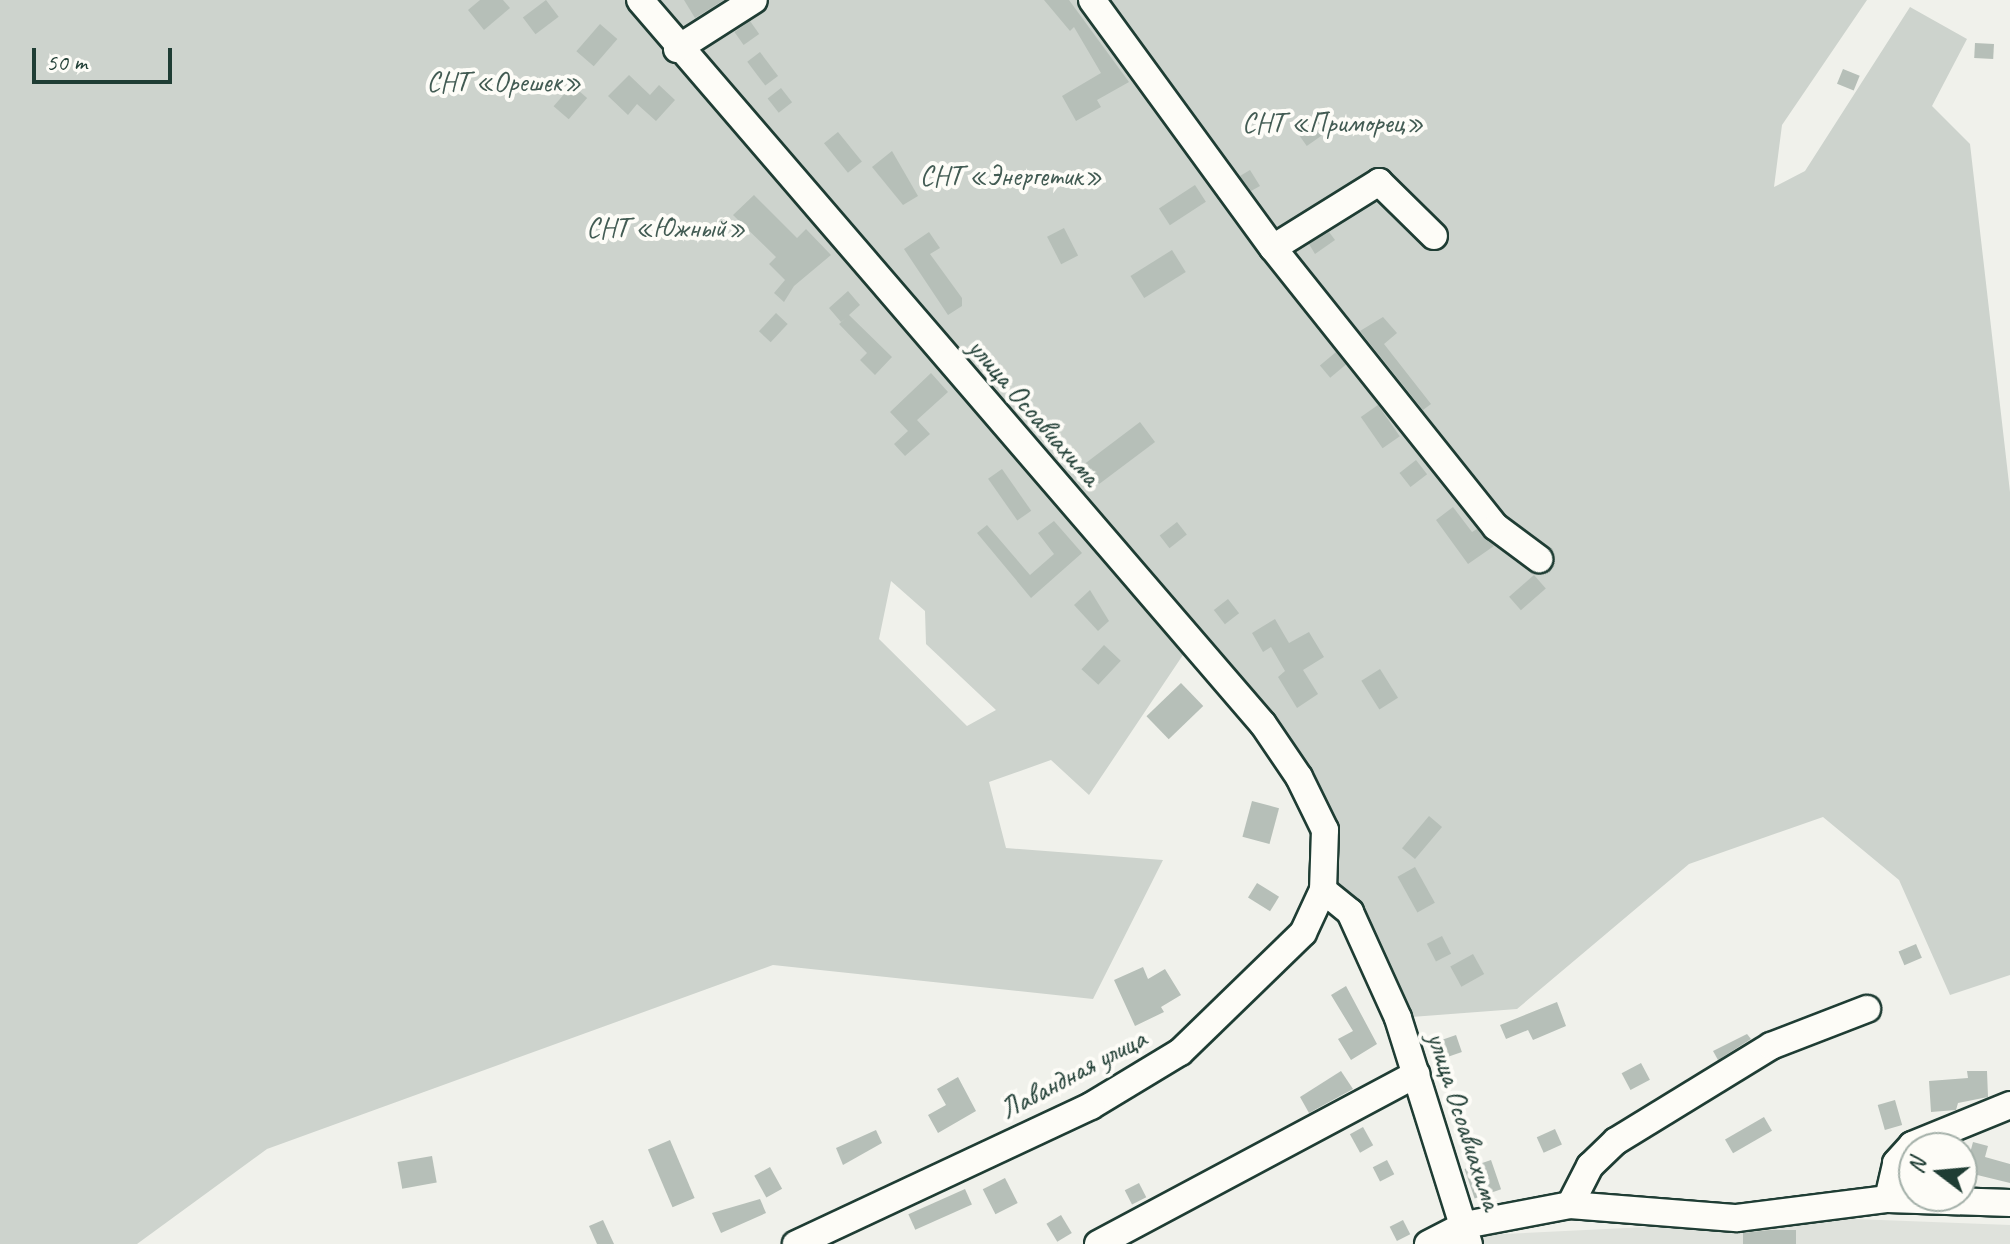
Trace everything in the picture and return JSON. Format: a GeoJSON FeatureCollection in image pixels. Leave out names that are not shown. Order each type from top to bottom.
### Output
{"type":"FeatureCollection","features":[{"type":"Feature","properties":{"kind":"street","name":"улица Осоавиахима"},"geometry":{"type":"LineString","coordinates":[[640,0],[677,49],[1263,724],[1299,777],[1325,830],[1323,890],[1350,912],[1398,1018],[1467,1235]]}},
{"type":"Feature","properties":{"kind":"street"},"geometry":{"type":"LineString","coordinates":[[677,49],[754,0]]}},
{"type":"Feature","properties":{"kind":"street"},"geometry":{"type":"LineString","coordinates":[[1092,0],[1273,248],[1496,527],[1539,559]]}},
{"type":"Feature","properties":{"kind":"street"},"geometry":{"type":"LineString","coordinates":[[1273,248],[1379,182],[1434,236]]}},
{"type":"Feature","properties":{"kind":"street","name":"Лавандная улица"},"geometry":{"type":"LineString","coordinates":[[796,1244],[1091,1106],[1180,1052],[1303,933],[1323,890]]}},
{"type":"Feature","properties":{"kind":"street"},"geometry":{"type":"LineString","coordinates":[[1570,1205],[1590,1166],[1616,1141],[1771,1046],[1867,1009]]}},
{"type":"Feature","properties":{"kind":"street"},"geometry":{"type":"LineString","coordinates":[[1098,1244],[1416,1074]]}},
{"type":"Feature","properties":{"kind":"street"},"geometry":{"type":"LineString","coordinates":[[1888,1199],[1896,1163],[1912,1145],[2010,1105]]}},
{"type":"Feature","properties":{"kind":"street"},"geometry":{"type":"LineString","coordinates":[[1428,1244],[1570,1205],[1737,1218],[1888,1199],[2010,1203]]}},
{"type":"Feature","properties":{"kind":"shaded area"},"geometry":{"type":"Polygon","coordinates":[[[1829,1218],[2010,1225],[2010,1244],[1484,1244],[1483,1235],[1829,1218]]]}},
{"type":"Feature","properties":{"kind":"green space"},"geometry":{"type":"Polygon","coordinates":[[[0,0],[1867,0],[1782,125],[1774,187],[1805,171],[1910,7],[1967,39],[1932,106],[1970,144],[2010,492],[2010,975],[1950,995],[1899,880],[1823,817],[1689,864],[1517,1009],[1398,1018],[1323,890],[1325,830],[1191,643],[1089,795],[1051,760],[989,782],[1006,848],[1163,860],[1093,999],[773,965],[267,1149],[137,1244],[0,1244],[0,0]],[[891,581],[879,639],[967,726],[996,710],[926,644],[925,611],[891,581]]]}},
{"type":"Feature","properties":{"kind":"building"},"geometry":{"type":"Polygon","coordinates":[[[480,0],[503,0],[510,8],[484,30],[468,10],[480,0]]]}},
{"type":"Feature","properties":{"kind":"building"},"geometry":{"type":"Polygon","coordinates":[[[546,0],[559,17],[535,34],[523,17],[546,0]]]}},
{"type":"Feature","properties":{"kind":"building"},"geometry":{"type":"Polygon","coordinates":[[[684,0],[724,0],[695,18],[684,0]]]}},
{"type":"Feature","properties":{"kind":"building"},"geometry":{"type":"Polygon","coordinates":[[[1044,0],[1069,0],[1129,82],[1097,100],[1101,107],[1076,121],[1062,96],[1101,73],[1074,27],[1070,31],[1044,0]]]}},
{"type":"Feature","properties":{"kind":"building"},"geometry":{"type":"Polygon","coordinates":[[[750,21],[759,34],[744,45],[734,32],[750,21]]]}},
{"type":"Feature","properties":{"kind":"building"},"geometry":{"type":"Polygon","coordinates":[[[600,24],[617,39],[594,66],[576,51],[600,24]]]}},
{"type":"Feature","properties":{"kind":"building"},"geometry":{"type":"Polygon","coordinates":[[[1975,43],[1994,44],[1993,59],[1974,58],[1975,43]]]}},
{"type":"Feature","properties":{"kind":"building"},"geometry":{"type":"Polygon","coordinates":[[[760,52],[778,76],[765,86],[747,62],[760,52]]]}},
{"type":"Feature","properties":{"kind":"building"},"geometry":{"type":"Polygon","coordinates":[[[1843,69],[1860,76],[1854,91],[1837,84],[1843,69]]]}},
{"type":"Feature","properties":{"kind":"building"},"geometry":{"type":"Polygon","coordinates":[[[629,75],[650,95],[659,85],[675,100],[656,121],[637,104],[628,115],[608,96],[629,75]]]}},
{"type":"Feature","properties":{"kind":"building"},"geometry":{"type":"Polygon","coordinates":[[[572,85],[587,98],[569,119],[554,106],[572,85]]]}},
{"type":"Feature","properties":{"kind":"building"},"geometry":{"type":"Polygon","coordinates":[[[781,88],[792,102],[779,113],[768,98],[781,88]]]}},
{"type":"Feature","properties":{"kind":"building"},"geometry":{"type":"Polygon","coordinates":[[[1318,115],[1329,131],[1307,146],[1296,130],[1318,115]]]}},
{"type":"Feature","properties":{"kind":"building"},"geometry":{"type":"Polygon","coordinates":[[[838,132],[862,162],[848,173],[824,143],[838,132]]]}},
{"type":"Feature","properties":{"kind":"building"},"geometry":{"type":"Polygon","coordinates":[[[892,151],[918,196],[903,205],[872,167],[892,151]]]}},
{"type":"Feature","properties":{"kind":"building"},"geometry":{"type":"Polygon","coordinates":[[[1250,170],[1260,186],[1251,191],[1240,176],[1250,170]]]}},
{"type":"Feature","properties":{"kind":"building"},"geometry":{"type":"Polygon","coordinates":[[[1195,185],[1206,202],[1170,225],[1159,208],[1195,185]]]}},
{"type":"Feature","properties":{"kind":"building"},"geometry":{"type":"Polygon","coordinates":[[[754,195],[797,238],[806,229],[831,255],[794,286],[784,302],[774,293],[785,280],[769,264],[776,257],[733,215],[754,195]]]}},
{"type":"Feature","properties":{"kind":"building"},"geometry":{"type":"Polygon","coordinates":[[[1064,228],[1078,256],[1061,264],[1047,237],[1064,228]]]}},
{"type":"Feature","properties":{"kind":"building"},"geometry":{"type":"Polygon","coordinates":[[[929,232],[940,248],[930,254],[962,298],[962,306],[948,315],[904,249],[929,232]]]}},
{"type":"Feature","properties":{"kind":"building"},"geometry":{"type":"Polygon","coordinates":[[[1329,232],[1335,240],[1315,254],[1309,244],[1329,232]]]}},
{"type":"Feature","properties":{"kind":"building"},"geometry":{"type":"Polygon","coordinates":[[[1172,250],[1186,272],[1144,298],[1130,276],[1172,250]]]}},
{"type":"Feature","properties":{"kind":"building"},"geometry":{"type":"Polygon","coordinates":[[[848,291],[860,305],[849,315],[892,357],[875,375],[860,360],[867,353],[839,324],[846,318],[841,322],[829,308],[848,291]]]}},
{"type":"Feature","properties":{"kind":"building"},"geometry":{"type":"Polygon","coordinates":[[[776,313],[788,324],[771,342],[759,331],[776,313]]]}},
{"type":"Feature","properties":{"kind":"building"},"geometry":{"type":"Polygon","coordinates":[[[1383,317],[1397,333],[1384,344],[1431,404],[1423,410],[1360,331],[1383,317]]]}},
{"type":"Feature","properties":{"kind":"building"},"geometry":{"type":"Polygon","coordinates":[[[1336,352],[1346,364],[1330,378],[1320,365],[1336,352]]]}},
{"type":"Feature","properties":{"kind":"building"},"geometry":{"type":"Polygon","coordinates":[[[931,373],[948,392],[917,420],[930,434],[905,456],[894,444],[908,431],[890,412],[931,373]]]}},
{"type":"Feature","properties":{"kind":"building"},"geometry":{"type":"Polygon","coordinates":[[[1378,405],[1400,436],[1383,448],[1361,417],[1378,405]]]}},
{"type":"Feature","properties":{"kind":"building"},"geometry":{"type":"Polygon","coordinates":[[[1140,422],[1155,442],[1099,484],[1084,464],[1140,422]]]}},
{"type":"Feature","properties":{"kind":"building"},"geometry":{"type":"Polygon","coordinates":[[[1416,460],[1427,474],[1411,487],[1399,473],[1416,460]]]}},
{"type":"Feature","properties":{"kind":"building"},"geometry":{"type":"Polygon","coordinates":[[[1002,469],[1031,511],[1017,521],[988,479],[1002,469]]]}},
{"type":"Feature","properties":{"kind":"building"},"geometry":{"type":"Polygon","coordinates":[[[1453,507],[1472,532],[1477,529],[1494,546],[1468,564],[1436,520],[1453,507]]]}},
{"type":"Feature","properties":{"kind":"building"},"geometry":{"type":"Polygon","coordinates":[[[1054,521],[1082,553],[1031,598],[977,533],[987,525],[1030,575],[1054,554],[1038,533],[1054,521]]]}},
{"type":"Feature","properties":{"kind":"building"},"geometry":{"type":"Polygon","coordinates":[[[1177,522],[1187,535],[1170,548],[1160,536],[1177,522]]]}},
{"type":"Feature","properties":{"kind":"building"},"geometry":{"type":"Polygon","coordinates":[[[1534,575],[1546,589],[1521,610],[1509,597],[1534,575]]]}},
{"type":"Feature","properties":{"kind":"building"},"geometry":{"type":"Polygon","coordinates":[[[1090,590],[1109,621],[1098,631],[1074,605],[1090,590]]]}},
{"type":"Feature","properties":{"kind":"building"},"geometry":{"type":"Polygon","coordinates":[[[1228,599],[1239,613],[1225,624],[1214,610],[1228,599]]]}},
{"type":"Feature","properties":{"kind":"building"},"geometry":{"type":"Polygon","coordinates":[[[1275,619],[1289,643],[1309,632],[1324,657],[1303,670],[1318,694],[1297,708],[1278,677],[1285,671],[1271,647],[1263,652],[1252,633],[1275,619]]]}},
{"type":"Feature","properties":{"kind":"building"},"geometry":{"type":"Polygon","coordinates":[[[1104,645],[1121,661],[1098,685],[1081,669],[1104,645]]]}},
{"type":"Feature","properties":{"kind":"building"},"geometry":{"type":"Polygon","coordinates":[[[1380,669],[1398,698],[1379,709],[1361,681],[1380,669]]]}},
{"type":"Feature","properties":{"kind":"building"},"geometry":{"type":"Polygon","coordinates":[[[1181,683],[1203,706],[1169,739],[1146,716],[1181,683]]]}},
{"type":"Feature","properties":{"kind":"building"},"geometry":{"type":"Polygon","coordinates":[[[1252,801],[1279,808],[1269,844],[1242,837],[1252,801]]]}},
{"type":"Feature","properties":{"kind":"building"},"geometry":{"type":"Polygon","coordinates":[[[1429,816],[1442,827],[1415,859],[1402,848],[1429,816]]]}},
{"type":"Feature","properties":{"kind":"building"},"geometry":{"type":"Polygon","coordinates":[[[1415,867],[1435,903],[1417,913],[1398,877],[1415,867]]]}},
{"type":"Feature","properties":{"kind":"building"},"geometry":{"type":"Polygon","coordinates":[[[1257,883],[1279,897],[1270,911],[1248,897],[1257,883]]]}},
{"type":"Feature","properties":{"kind":"building"},"geometry":{"type":"Polygon","coordinates":[[[1442,936],[1451,954],[1436,962],[1427,944],[1442,936]]]}},
{"type":"Feature","properties":{"kind":"building"},"geometry":{"type":"Polygon","coordinates":[[[1916,944],[1922,958],[1904,965],[1899,951],[1916,944]]]}},
{"type":"Feature","properties":{"kind":"building"},"geometry":{"type":"Polygon","coordinates":[[[1473,954],[1484,974],[1461,987],[1450,967],[1473,954]]]}},
{"type":"Feature","properties":{"kind":"building"},"geometry":{"type":"Polygon","coordinates":[[[1143,967],[1148,979],[1165,969],[1181,995],[1161,1007],[1164,1012],[1135,1026],[1114,980],[1143,967]]]}},
{"type":"Feature","properties":{"kind":"building"},"geometry":{"type":"Polygon","coordinates":[[[1346,986],[1377,1044],[1351,1060],[1338,1039],[1353,1031],[1331,995],[1346,986]]]}},
{"type":"Feature","properties":{"kind":"building"},"geometry":{"type":"Polygon","coordinates":[[[1557,1002],[1566,1026],[1533,1040],[1528,1030],[1506,1039],[1500,1025],[1557,1002]]]}},
{"type":"Feature","properties":{"kind":"building"},"geometry":{"type":"Polygon","coordinates":[[[1747,1034],[1751,1039],[1718,1060],[1713,1051],[1747,1034]]]}},
{"type":"Feature","properties":{"kind":"building"},"geometry":{"type":"Polygon","coordinates":[[[1456,1035],[1462,1052],[1434,1061],[1429,1044],[1456,1035]]]}},
{"type":"Feature","properties":{"kind":"building"},"geometry":{"type":"Polygon","coordinates":[[[1641,1063],[1650,1080],[1630,1090],[1622,1073],[1641,1063]]]}},
{"type":"Feature","properties":{"kind":"building"},"geometry":{"type":"Polygon","coordinates":[[[1341,1071],[1353,1089],[1309,1113],[1300,1097],[1341,1071]]]}},
{"type":"Feature","properties":{"kind":"building"},"geometry":{"type":"Polygon","coordinates":[[[1967,1071],[1987,1071],[1988,1097],[1958,1103],[1956,1110],[1931,1112],[1929,1081],[1968,1078],[1967,1071]]]}},
{"type":"Feature","properties":{"kind":"building"},"geometry":{"type":"Polygon","coordinates":[[[958,1077],[976,1111],[938,1133],[928,1115],[946,1105],[937,1089],[958,1077]]]}},
{"type":"Feature","properties":{"kind":"building"},"geometry":{"type":"Polygon","coordinates":[[[1895,1100],[1902,1125],[1885,1130],[1878,1105],[1895,1100]]]}},
{"type":"Feature","properties":{"kind":"building"},"geometry":{"type":"Polygon","coordinates":[[[1764,1117],[1772,1131],[1733,1153],[1725,1140],[1764,1117]]]}},
{"type":"Feature","properties":{"kind":"building"},"geometry":{"type":"Polygon","coordinates":[[[1363,1127],[1373,1145],[1360,1153],[1350,1134],[1363,1127]]]}},
{"type":"Feature","properties":{"kind":"building"},"geometry":{"type":"Polygon","coordinates":[[[1555,1129],[1562,1145],[1544,1153],[1537,1137],[1555,1129]]]}},
{"type":"Feature","properties":{"kind":"building"},"geometry":{"type":"Polygon","coordinates":[[[876,1130],[882,1143],[843,1165],[836,1148],[876,1130]]]}},
{"type":"Feature","properties":{"kind":"building"},"geometry":{"type":"Polygon","coordinates":[[[670,1140],[695,1198],[673,1207],[648,1149],[670,1140]]]}},
{"type":"Feature","properties":{"kind":"building"},"geometry":{"type":"Polygon","coordinates":[[[1978,1143],[1988,1146],[1985,1157],[2010,1164],[2010,1183],[1978,1175],[1978,1143]]]}},
{"type":"Feature","properties":{"kind":"building"},"geometry":{"type":"Polygon","coordinates":[[[432,1156],[437,1183],[402,1189],[398,1162],[432,1156]]]}},
{"type":"Feature","properties":{"kind":"building"},"geometry":{"type":"Polygon","coordinates":[[[1387,1160],[1394,1174],[1380,1182],[1373,1167],[1387,1160]]]}},
{"type":"Feature","properties":{"kind":"building"},"geometry":{"type":"Polygon","coordinates":[[[1491,1160],[1501,1189],[1475,1198],[1465,1169],[1491,1160]]]}},
{"type":"Feature","properties":{"kind":"building"},"geometry":{"type":"Polygon","coordinates":[[[770,1167],[782,1189],[766,1198],[754,1176],[770,1167]]]}},
{"type":"Feature","properties":{"kind":"building"},"geometry":{"type":"Polygon","coordinates":[[[1005,1178],[1018,1203],[995,1214],[983,1189],[1005,1178]]]}},
{"type":"Feature","properties":{"kind":"building"},"geometry":{"type":"Polygon","coordinates":[[[1139,1183],[1146,1197],[1132,1205],[1125,1190],[1139,1183]]]}},
{"type":"Feature","properties":{"kind":"building"},"geometry":{"type":"Polygon","coordinates":[[[965,1189],[972,1205],[915,1230],[908,1214],[965,1189]]]}},
{"type":"Feature","properties":{"kind":"building"},"geometry":{"type":"Polygon","coordinates":[[[760,1199],[766,1213],[721,1233],[712,1213],[760,1199]]]}},
{"type":"Feature","properties":{"kind":"building"},"geometry":{"type":"Polygon","coordinates":[[[1061,1215],[1072,1233],[1057,1242],[1046,1224],[1061,1215]]]}},
{"type":"Feature","properties":{"kind":"building"},"geometry":{"type":"Polygon","coordinates":[[[603,1220],[614,1244],[597,1244],[589,1226],[603,1220]]]}},
{"type":"Feature","properties":{"kind":"building"},"geometry":{"type":"Polygon","coordinates":[[[1403,1220],[1410,1234],[1397,1241],[1390,1227],[1403,1220]]]}},
{"type":"Feature","properties":{"kind":"building"},"geometry":{"type":"Polygon","coordinates":[[[1796,1230],[1796,1244],[1743,1244],[1743,1233],[1796,1230]]]}},
{"type":"Feature","properties":{"kind":"park label","name":"СНТ «Орешек»"},"geometry":{"type":"Point","coordinates":[504,82]}},
{"type":"Feature","properties":{"kind":"park label","name":"СНТ «Приморец»"},"geometry":{"type":"Point","coordinates":[1333,123]}},
{"type":"Feature","properties":{"kind":"park label","name":"СНТ «Энергетик»"},"geometry":{"type":"Point","coordinates":[1011,176]}},
{"type":"Feature","properties":{"kind":"park label","name":"СНТ «Южный»"},"geometry":{"type":"Point","coordinates":[666,228]}}]}
